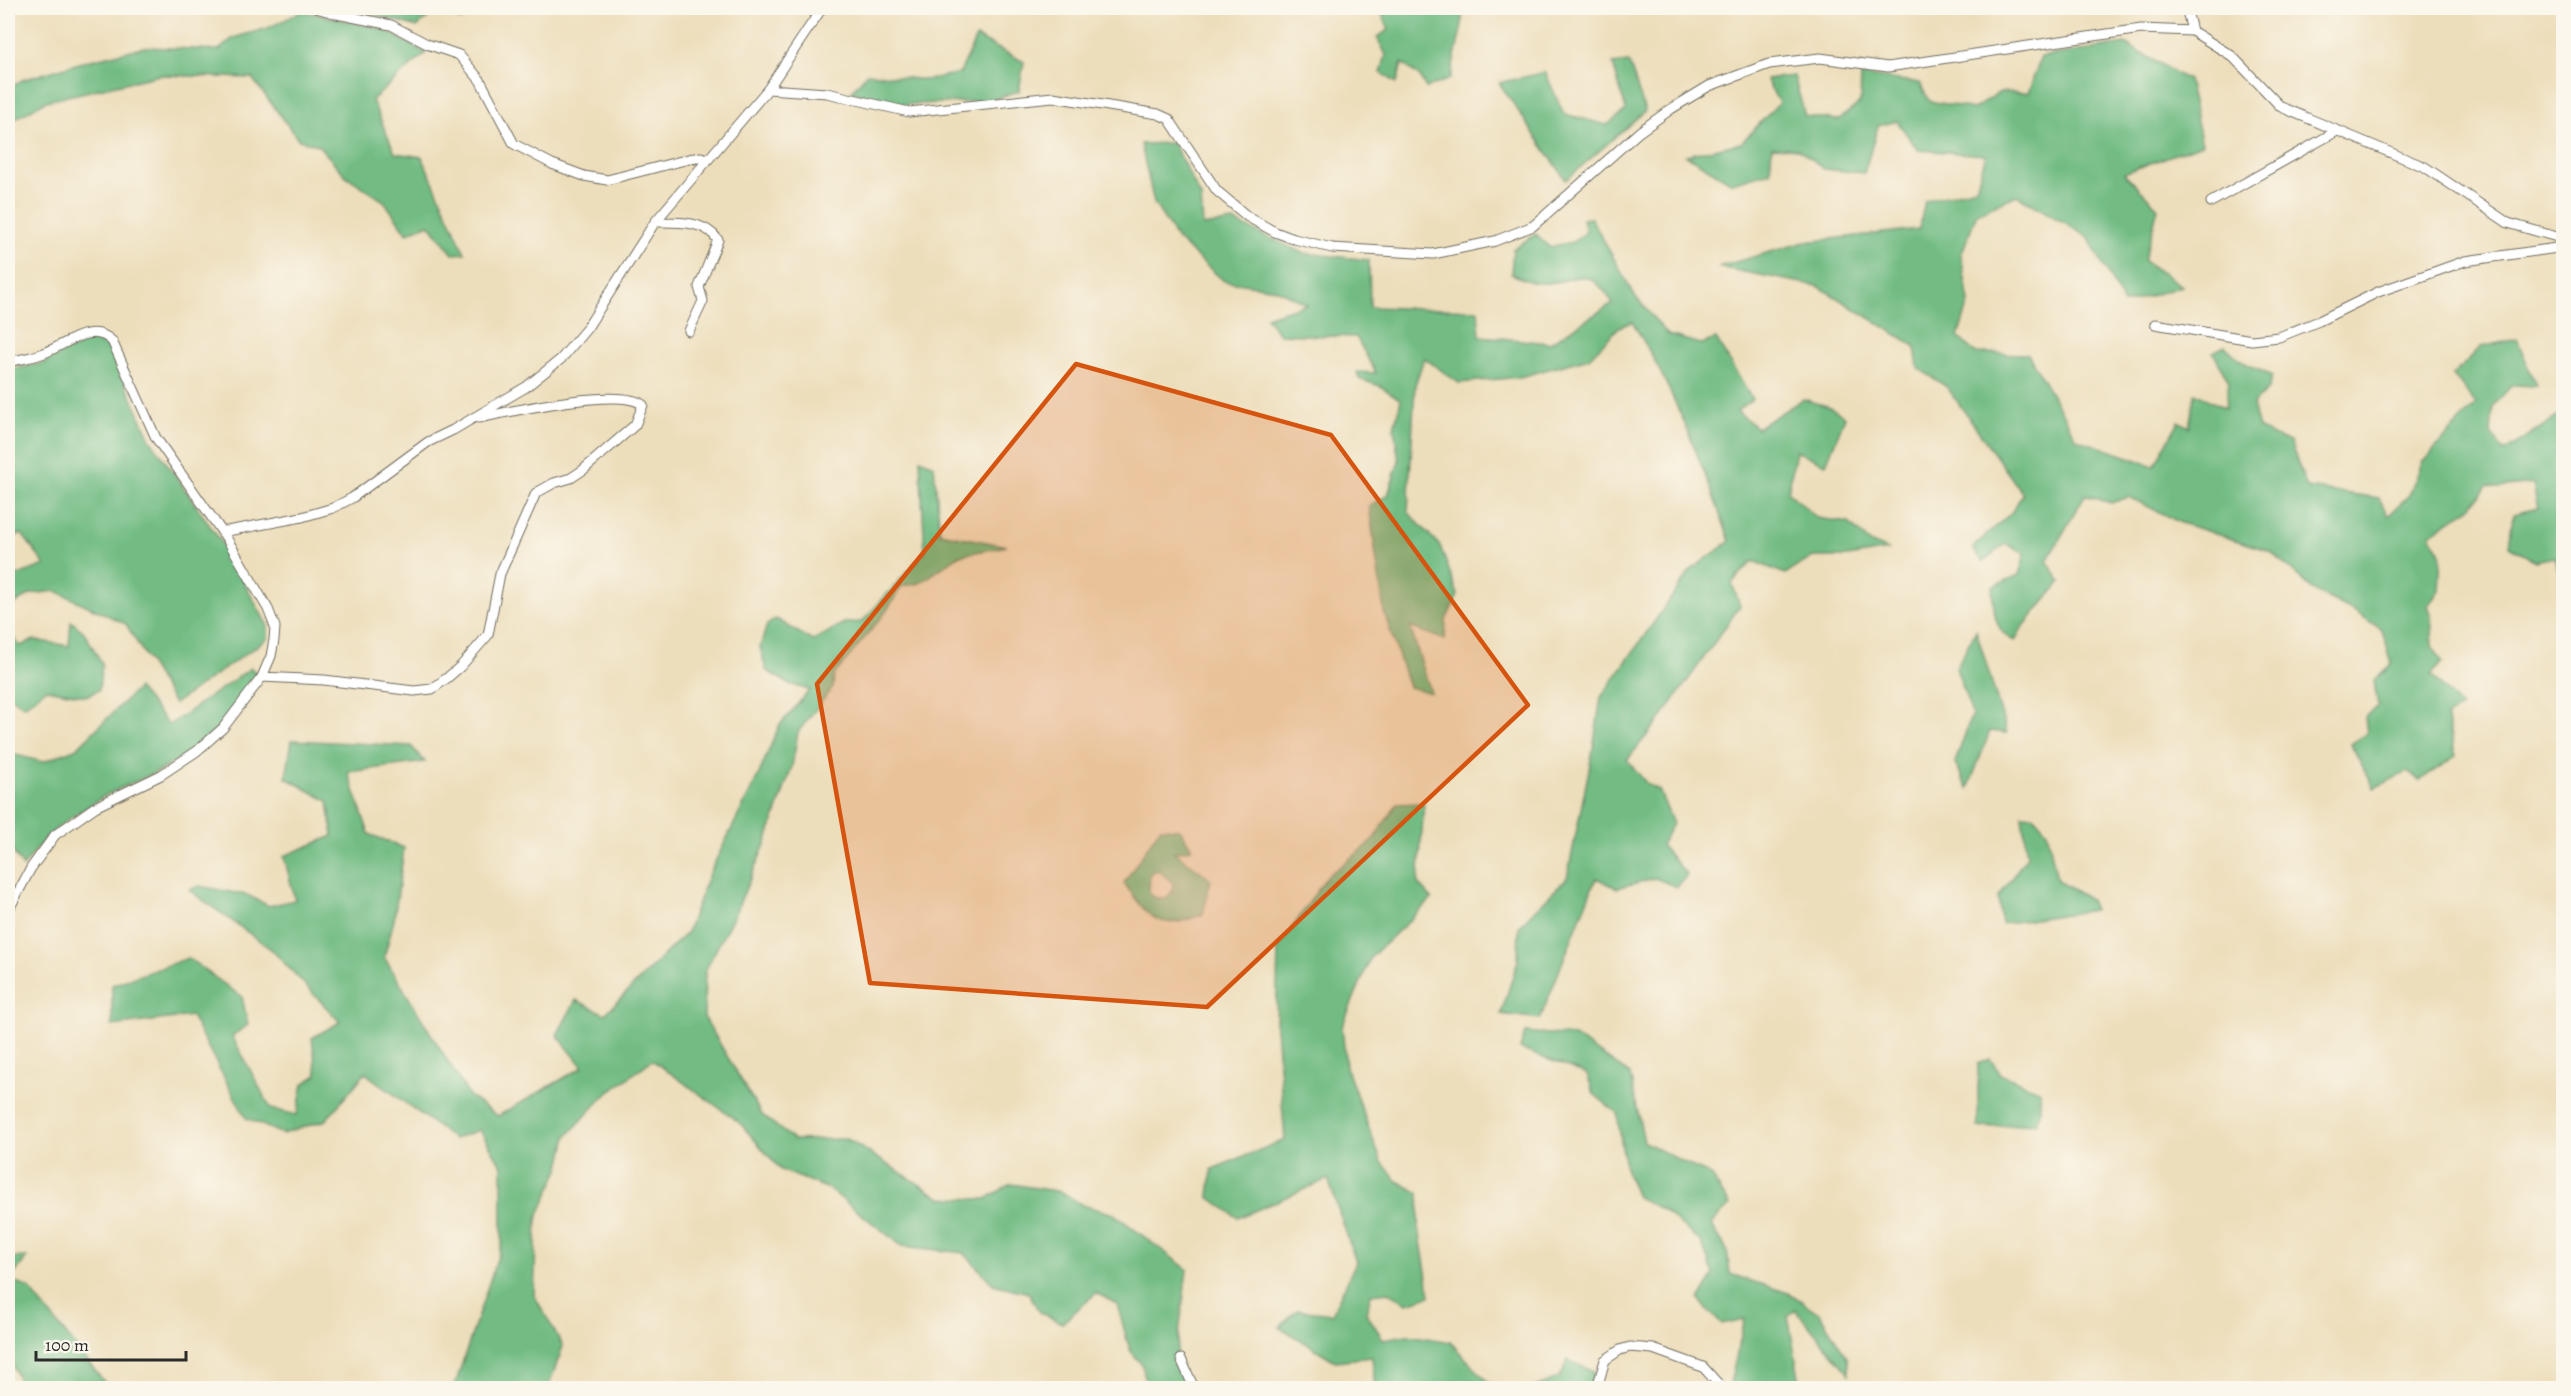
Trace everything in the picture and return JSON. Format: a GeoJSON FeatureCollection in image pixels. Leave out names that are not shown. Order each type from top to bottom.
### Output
{"type":"FeatureCollection","features":[{"type":"Feature","properties":{"kind":"street"},"geometry":{"type":"LineString","coordinates":[[316,8],[391,25],[427,44],[459,55],[476,74],[514,144],[552,164],[584,176],[607,180],[688,159],[701,157],[707,159]]}},
{"type":"Feature","properties":{"kind":"street"},"geometry":{"type":"LineString","coordinates":[[222,532],[276,523],[333,508],[369,488],[428,442],[526,387],[572,348],[655,222],[768,89],[822,8]]}},
{"type":"Feature","properties":{"kind":"street"},"geometry":{"type":"LineString","coordinates":[[2188,8],[2192,31]]}},
{"type":"Feature","properties":{"kind":"street"},"geometry":{"type":"LineString","coordinates":[[768,89],[827,93],[903,112],[984,106],[1036,97],[1053,97],[1158,114],[1175,125],[1207,180],[1216,191],[1248,217],[1275,232],[1332,248],[1434,255],[1495,241],[1533,226],[1640,132],[1671,109],[1709,86],[1773,63],[1820,58],[1888,67],[2141,29],[2192,31],[2232,56],[2281,106],[2425,167],[2508,223],[2564,239]]}},
{"type":"Feature","properties":{"kind":"street"},"geometry":{"type":"LineString","coordinates":[[2211,202],[2337,131]]}},
{"type":"Feature","properties":{"kind":"street"},"geometry":{"type":"LineString","coordinates":[[655,222],[696,224],[708,229],[718,240],[699,287],[703,301],[690,331]]}},
{"type":"Feature","properties":{"kind":"street"},"geometry":{"type":"LineString","coordinates":[[2155,324],[2252,340],[2278,337],[2319,321],[2378,292],[2464,261],[2564,247]]}},
{"type":"Feature","properties":{"kind":"street"},"geometry":{"type":"LineString","coordinates":[[8,362],[47,352],[93,332],[107,336],[112,341],[156,438],[178,473],[222,532],[268,609],[275,627],[271,656],[262,676],[223,728],[197,751],[161,775],[95,807],[55,835],[31,868],[8,911]]}},
{"type":"Feature","properties":{"kind":"street"},"geometry":{"type":"LineString","coordinates":[[262,676],[324,680],[414,691],[432,688],[447,678],[461,666],[488,635],[500,573],[536,493],[554,483],[571,478],[583,470],[635,425],[643,405],[630,400],[570,401],[531,406],[471,419]]}},
{"type":"Feature","properties":{"kind":"street"},"geometry":{"type":"LineString","coordinates":[[1597,1389],[1605,1360],[1620,1350],[1641,1346],[1679,1356],[1703,1366],[1722,1389]]}},
{"type":"Feature","properties":{"kind":"street"},"geometry":{"type":"LineString","coordinates":[[1180,1359],[1194,1389]]}},
{"type":"Feature","properties":{"kind":"highlighted area"},"geometry":{"type":"Polygon","coordinates":[[[1076,364],[1331,435],[1528,705],[1207,1007],[870,983],[817,684],[1076,364]]]}},
{"type":"Feature","properties":{"kind":"green space"},"geometry":{"type":"Polygon","coordinates":[[[350,8],[439,8],[417,27],[350,8]]]}},
{"type":"Feature","properties":{"kind":"green space"},"geometry":{"type":"Polygon","coordinates":[[[449,8],[479,8],[480,13],[459,20],[449,8]]]}},
{"type":"Feature","properties":{"kind":"green space"},"geometry":{"type":"Polygon","coordinates":[[[1379,8],[1462,8],[1462,25],[1450,79],[1426,88],[1420,77],[1402,63],[1397,83],[1381,73],[1386,55],[1377,37],[1389,30],[1379,8]]]}},
{"type":"Feature","properties":{"kind":"green space"},"geometry":{"type":"Polygon","coordinates":[[[303,11],[383,29],[426,53],[372,100],[395,153],[422,157],[465,253],[453,254],[429,224],[407,233],[384,201],[346,176],[318,145],[299,140],[252,78],[160,75],[46,101],[8,123],[8,90],[22,80],[144,47],[219,50],[233,38],[268,28],[303,11]]]}},
{"type":"Feature","properties":{"kind":"green space"},"geometry":{"type":"Polygon","coordinates":[[[976,37],[1024,62],[1019,91],[988,101],[895,105],[851,92],[867,73],[925,80],[960,73],[976,37]]]}},
{"type":"Feature","properties":{"kind":"green space"},"geometry":{"type":"Polygon","coordinates":[[[2125,44],[2188,80],[2202,144],[2124,173],[2158,208],[2144,261],[2182,286],[2124,304],[2088,237],[2017,195],[1977,213],[1961,255],[1969,302],[1958,337],[1975,353],[2028,354],[2077,439],[2154,466],[2179,421],[2189,427],[2195,393],[2225,408],[2229,382],[2213,352],[2225,346],[2241,361],[2272,376],[2268,389],[2253,404],[2259,429],[2290,442],[2307,488],[2379,498],[2388,516],[2409,496],[2422,463],[2476,404],[2453,375],[2481,347],[2517,339],[2536,386],[2512,385],[2493,406],[2491,434],[2504,452],[2563,413],[2563,585],[2554,557],[2535,561],[2509,546],[2513,514],[2538,508],[2533,484],[2498,488],[2487,486],[2472,506],[2430,534],[2441,553],[2439,590],[2428,606],[2431,615],[2433,645],[2442,662],[2431,675],[2461,707],[2446,717],[2456,756],[2420,780],[2407,772],[2374,788],[2351,744],[2367,733],[2365,717],[2378,707],[2374,681],[2392,664],[2382,630],[2354,611],[2316,592],[2270,551],[2181,523],[2129,497],[2111,503],[2085,495],[2047,561],[2061,582],[2023,627],[2015,641],[2008,637],[2002,632],[1996,618],[1992,587],[2019,575],[2025,554],[2006,544],[1983,561],[1972,548],[2011,513],[2023,494],[1947,387],[1918,368],[1915,346],[1818,286],[1718,267],[1805,242],[1919,229],[1925,201],[1976,188],[1986,155],[1918,150],[1897,121],[1878,126],[1864,173],[1824,169],[1799,149],[1772,147],[1770,172],[1732,183],[1686,155],[1741,143],[1779,103],[1766,79],[1794,76],[1805,116],[1838,120],[1860,103],[1861,75],[1920,83],[1929,101],[1974,109],[2000,92],[2028,93],[2041,57],[2125,44]]]}},
{"type":"Feature","properties":{"kind":"green space"},"geometry":{"type":"Polygon","coordinates":[[[1629,62],[1645,111],[1566,180],[1499,83],[1545,72],[1564,114],[1607,125],[1626,110],[1613,64],[1629,62]]]}},
{"type":"Feature","properties":{"kind":"green space"},"geometry":{"type":"Polygon","coordinates":[[[1173,143],[1201,197],[1203,226],[1233,221],[1303,253],[1369,260],[1370,307],[1478,310],[1480,336],[1550,343],[1613,303],[1595,282],[1587,278],[1579,277],[1551,283],[1538,283],[1511,274],[1513,249],[1536,234],[1549,247],[1573,242],[1586,232],[1583,219],[1591,218],[1635,296],[1668,335],[1701,344],[1716,339],[1752,399],[1737,411],[1757,428],[1803,399],[1830,407],[1845,417],[1826,464],[1796,451],[1788,492],[1817,518],[1849,523],[1869,542],[1888,550],[1848,557],[1813,557],[1785,574],[1753,561],[1732,583],[1740,606],[1665,713],[1627,760],[1647,784],[1659,790],[1673,824],[1661,845],[1687,875],[1677,887],[1655,878],[1617,888],[1596,878],[1540,1019],[1501,1014],[1518,960],[1519,926],[1567,878],[1592,755],[1601,697],[1691,570],[1730,541],[1687,428],[1662,374],[1632,322],[1619,327],[1589,358],[1520,377],[1459,383],[1424,358],[1415,385],[1408,512],[1440,546],[1458,595],[1446,620],[1445,640],[1410,627],[1431,693],[1409,687],[1384,612],[1369,506],[1388,495],[1399,461],[1394,428],[1401,400],[1380,386],[1359,379],[1357,372],[1376,373],[1356,337],[1279,334],[1266,317],[1307,304],[1276,289],[1224,281],[1177,239],[1154,203],[1141,144],[1173,143]]]}},
{"type":"Feature","properties":{"kind":"green space"},"geometry":{"type":"Polygon","coordinates":[[[91,339],[109,346],[150,439],[220,540],[268,626],[268,638],[174,704],[126,624],[56,591],[31,594],[11,606],[8,605],[8,579],[45,565],[22,534],[8,537],[8,370],[43,363],[91,339]]]}},
{"type":"Feature","properties":{"kind":"green space"},"geometry":{"type":"Polygon","coordinates":[[[920,459],[934,465],[940,533],[1007,546],[960,555],[920,583],[902,586],[885,613],[834,675],[833,687],[798,732],[792,766],[767,840],[737,909],[705,971],[704,1017],[761,1114],[794,1140],[847,1139],[941,1198],[986,1199],[1011,1184],[1062,1192],[1082,1205],[1114,1214],[1187,1269],[1175,1366],[1187,1382],[1186,1388],[1148,1388],[1142,1365],[1130,1350],[1117,1304],[1096,1293],[1062,1323],[1039,1312],[1029,1293],[993,1284],[964,1253],[902,1246],[829,1189],[781,1170],[739,1122],[652,1060],[603,1097],[567,1136],[560,1167],[537,1219],[534,1295],[563,1346],[548,1388],[454,1388],[502,1244],[502,1166],[480,1130],[454,1139],[365,1073],[326,1120],[282,1134],[246,1118],[191,1016],[112,1026],[112,985],[188,958],[242,997],[248,1025],[232,1036],[271,1109],[297,1115],[303,1084],[317,1075],[312,1038],[340,1022],[272,950],[189,890],[199,886],[247,895],[269,906],[295,900],[284,856],[333,836],[328,801],[286,778],[292,740],[411,746],[425,762],[348,772],[369,834],[404,848],[394,920],[384,957],[469,1096],[498,1116],[583,1067],[557,1035],[576,1000],[605,1014],[687,932],[708,876],[759,774],[779,726],[810,690],[789,684],[766,670],[760,647],[767,625],[776,619],[813,641],[844,623],[862,622],[925,552],[920,459]]]}},
{"type":"Feature","properties":{"kind":"green space"},"geometry":{"type":"Polygon","coordinates":[[[71,621],[84,632],[102,664],[99,690],[86,696],[46,689],[24,706],[8,695],[8,631],[20,646],[34,640],[69,646],[71,621]]]}},
{"type":"Feature","properties":{"kind":"green space"},"geometry":{"type":"Polygon","coordinates":[[[1976,630],[2007,733],[1990,731],[1968,789],[1955,763],[1972,714],[1956,668],[1976,630]]]}},
{"type":"Feature","properties":{"kind":"green space"},"geometry":{"type":"Polygon","coordinates":[[[251,668],[258,675],[237,708],[196,749],[161,770],[106,795],[70,818],[46,837],[23,867],[8,844],[8,753],[43,762],[77,748],[138,688],[169,725],[251,668]]]}},
{"type":"Feature","properties":{"kind":"green space"},"geometry":{"type":"Polygon","coordinates":[[[1424,803],[1418,884],[1432,899],[1371,957],[1342,1027],[1346,1067],[1381,1161],[1397,1181],[1419,1193],[1419,1229],[1430,1296],[1407,1303],[1389,1292],[1371,1294],[1366,1313],[1383,1339],[1408,1335],[1450,1342],[1494,1388],[1375,1388],[1372,1357],[1335,1361],[1280,1327],[1297,1310],[1332,1314],[1356,1262],[1328,1179],[1238,1218],[1209,1197],[1212,1169],[1285,1140],[1276,1027],[1278,949],[1327,876],[1371,843],[1397,804],[1424,803]]]}},
{"type":"Feature","properties":{"kind":"green space"},"geometry":{"type":"Polygon","coordinates":[[[2022,815],[2034,816],[2047,831],[2057,880],[2090,900],[2094,910],[2002,924],[1998,898],[2027,856],[2022,815]]]}},
{"type":"Feature","properties":{"kind":"green space"},"geometry":{"type":"Polygon","coordinates":[[[1160,828],[1180,829],[1192,849],[1174,852],[1211,879],[1203,914],[1175,922],[1165,922],[1149,914],[1124,883],[1160,828]],[[1158,870],[1150,873],[1149,893],[1156,898],[1166,898],[1172,892],[1173,883],[1158,870]]]}},
{"type":"Feature","properties":{"kind":"green space"},"geometry":{"type":"Polygon","coordinates":[[[1525,1032],[1574,1036],[1630,1074],[1644,1142],[1711,1176],[1730,1205],[1711,1224],[1727,1250],[1730,1274],[1791,1294],[1820,1314],[1847,1357],[1849,1374],[1795,1309],[1788,1316],[1801,1388],[1729,1388],[1745,1319],[1721,1324],[1699,1300],[1714,1275],[1701,1242],[1664,1211],[1637,1197],[1625,1168],[1617,1113],[1594,1094],[1587,1074],[1520,1049],[1525,1032]]]}},
{"type":"Feature","properties":{"kind":"green space"},"geometry":{"type":"Polygon","coordinates":[[[1990,1059],[2000,1074],[2040,1091],[2040,1112],[2036,1123],[1978,1128],[1978,1064],[1990,1059]]]}},
{"type":"Feature","properties":{"kind":"green space"},"geometry":{"type":"Polygon","coordinates":[[[27,1257],[10,1280],[29,1288],[109,1388],[22,1388],[8,1354],[8,1258],[27,1257]]]}},
{"type":"Feature","properties":{"kind":"green space"},"geometry":{"type":"Polygon","coordinates":[[[1568,1360],[1594,1372],[1591,1388],[1533,1388],[1560,1377],[1568,1360]]]}}]}
